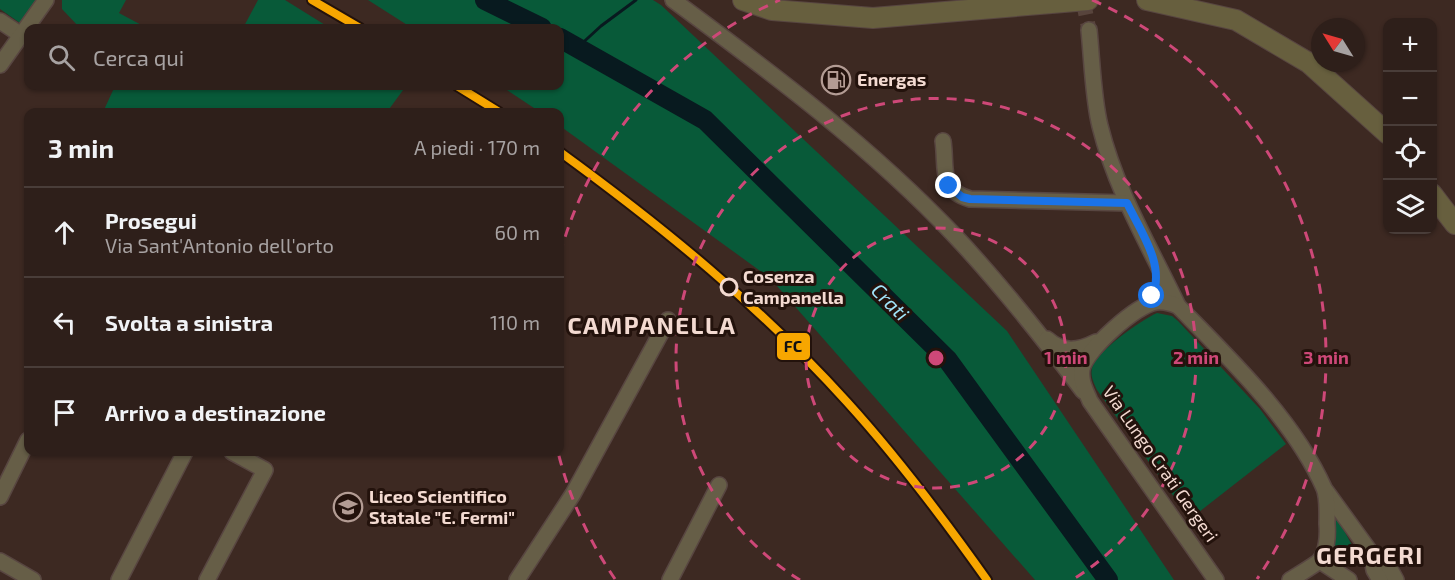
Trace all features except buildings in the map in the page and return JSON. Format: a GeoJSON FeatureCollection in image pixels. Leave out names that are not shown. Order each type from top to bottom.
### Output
{"type":"FeatureCollection","features":[{"type":"Feature","properties":{"kind":"main road"},"geometry":{"type":"LineString","coordinates":[[743,0],[772,10],[873,18],[1088,0]]}},
{"type":"Feature","properties":{"kind":"main road"},"geometry":{"type":"LineString","coordinates":[[1147,0],[1236,20],[1309,63],[1383,130]]}},
{"type":"Feature","properties":{"kind":"main road"},"geometry":{"type":"LineString","coordinates":[[1437,201],[1455,224]]}},
{"type":"Feature","properties":{"kind":"street"},"geometry":{"type":"LineString","coordinates":[[29,24],[46,0]]}},
{"type":"Feature","properties":{"kind":"street"},"geometry":{"type":"LineString","coordinates":[[673,0],[774,75],[873,157],[954,235],[996,281],[1090,400]]}},
{"type":"Feature","properties":{"kind":"street"},"geometry":{"type":"LineString","coordinates":[[0,21],[21,35]]}},
{"type":"Feature","properties":{"kind":"street"},"geometry":{"type":"LineString","coordinates":[[1089,30],[1099,124],[1116,180],[1178,306],[1278,413],[1296,439],[1325,490],[1371,553],[1386,562],[1396,580]]}},
{"type":"Feature","properties":{"kind":"street"},"geometry":{"type":"LineString","coordinates":[[0,65],[24,31]]}},
{"type":"Feature","properties":{"kind":"street"},"geometry":{"type":"LineString","coordinates":[[943,141],[945,179],[949,186],[962,197],[1127,203]]}},
{"type":"Feature","properties":{"kind":"street"},"geometry":{"type":"LineString","coordinates":[[1144,306],[1157,286],[1153,259]]}},
{"type":"Feature","properties":{"kind":"street"},"geometry":{"type":"LineString","coordinates":[[1144,306],[1154,302],[1178,306]]}},
{"type":"Feature","properties":{"kind":"street","name":"Via Lungo Crati Gergeri"},"geometry":{"type":"LineString","coordinates":[[1144,306],[1103,338],[1087,357],[1082,370],[1083,383],[1090,400],[1216,580]]}},
{"type":"Feature","properties":{"kind":"street"},"geometry":{"type":"LineString","coordinates":[[517,580],[573,494],[668,320]]}},
{"type":"Feature","properties":{"kind":"street"},"geometry":{"type":"LineString","coordinates":[[1036,329],[1052,344],[1062,349],[1082,349],[1103,338]]}},
{"type":"Feature","properties":{"kind":"street"},"geometry":{"type":"LineString","coordinates":[[0,497],[24,448]]}},
{"type":"Feature","properties":{"kind":"street"},"geometry":{"type":"LineString","coordinates":[[119,580],[183,456]]}},
{"type":"Feature","properties":{"kind":"street"},"geometry":{"type":"LineString","coordinates":[[207,580],[265,470],[239,456]]}},
{"type":"Feature","properties":{"kind":"street"},"geometry":{"type":"LineString","coordinates":[[670,580],[719,485]]}},
{"type":"Feature","properties":{"kind":"street"},"geometry":{"type":"LineString","coordinates":[[1320,561],[1328,532],[1325,490]]}},
{"type":"Feature","properties":{"kind":"street"},"geometry":{"type":"LineString","coordinates":[[1290,580],[1320,561],[1371,553]]}},
{"type":"Feature","properties":{"kind":"street"},"geometry":{"type":"LineString","coordinates":[[1371,553],[1374,570],[1380,580]]}},
{"type":"Feature","properties":{"kind":"street"},"geometry":{"type":"LineString","coordinates":[[0,561],[33,580]]}},
{"type":"Feature","properties":{"kind":"street"},"geometry":{"type":"LineString","coordinates":[[1320,561],[1349,580]]}},
{"type":"Feature","properties":{"kind":"green space"},"geometry":{"type":"Polygon","coordinates":[[[0,0],[37,0],[20,23],[0,9],[0,0]]]}},
{"type":"Feature","properties":{"kind":"green space"},"geometry":{"type":"Polygon","coordinates":[[[62,0],[126,0],[119,13],[140,24],[76,24],[62,9],[62,0]]]}},
{"type":"Feature","properties":{"kind":"green space"},"geometry":{"type":"Polygon","coordinates":[[[258,0],[285,0],[324,24],[245,24],[258,0]]]}},
{"type":"Feature","properties":{"kind":"green space"},"geometry":{"type":"Polygon","coordinates":[[[368,0],[653,0],[661,5],[1007,331],[1174,580],[1035,580],[770,278],[564,129],[564,108],[534,108],[507,90],[564,90],[564,24],[406,24],[368,0]]]}},
{"type":"Feature","properties":{"kind":"green space"},"geometry":{"type":"Polygon","coordinates":[[[113,90],[403,90],[390,108],[105,108],[113,90]]]}},
{"type":"Feature","properties":{"kind":"green space"},"geometry":{"type":"Polygon","coordinates":[[[1157,313],[1172,316],[1178,321],[1260,409],[1286,444],[1190,519],[1097,390],[1092,377],[1092,368],[1102,353],[1131,329],[1157,313]]]}},
{"type":"Feature","properties":{"kind":"green space"},"geometry":{"type":"Polygon","coordinates":[[[1333,510],[1354,549],[1326,555],[1333,510]]]}},
{"type":"Feature","properties":{"kind":"waterway","name":"Crati"},"geometry":{"type":"LineString","coordinates":[[485,0],[534,24]]}},
{"type":"Feature","properties":{"kind":"waterway"},"geometry":{"type":"LineString","coordinates":[[577,48],[601,26],[636,0]]}},
{"type":"Feature","properties":{"kind":"waterway","name":"Crati"},"geometry":{"type":"LineString","coordinates":[[564,40],[705,120],[947,359],[1108,580]]}},
{"type":"Feature","properties":{"kind":"tunnel"},"geometry":{"type":"LineString","coordinates":[[1083,0],[1089,30]]}},
{"type":"Feature","properties":{"kind":"transit line","name":"FC"},"geometry":{"type":"LineString","coordinates":[[312,0],[353,24]]}},
{"type":"Feature","properties":{"kind":"transit line","name":"FC"},"geometry":{"type":"LineString","coordinates":[[463,90],[493,108]]}},
{"type":"Feature","properties":{"kind":"transit line","name":"FC"},"geometry":{"type":"LineString","coordinates":[[564,155],[636,209],[710,270],[746,301],[814,367],[866,423],[902,467],[987,580]]}},
{"type":"Feature","properties":{"kind":"place","name":"Energas"},"geometry":{"type":"Point","coordinates":[836,80]}},
{"type":"Feature","properties":{"kind":"place","name":"Cosenza Campanella"},"geometry":{"type":"Point","coordinates":[729,287]}},
{"type":"Feature","properties":{"kind":"place","name":"Liceo Scientifico Statale \"E. Fermi\""},"geometry":{"type":"Point","coordinates":[348,507]}},
{"type":"Feature","properties":{"kind":"district","name":"CAMPANELLA"},"geometry":{"type":"Point","coordinates":[652,326]}},
{"type":"Feature","properties":{"kind":"district","name":"GERGERI"},"geometry":{"type":"Point","coordinates":[1370,556]}},
{"type":"Feature","properties":{"kind":"route"},"geometry":{"type":"LineString","coordinates":[[949,186],[962,197],[970,199],[1127,203],[1153,259],[1157,286],[1152,296]]}}]}
